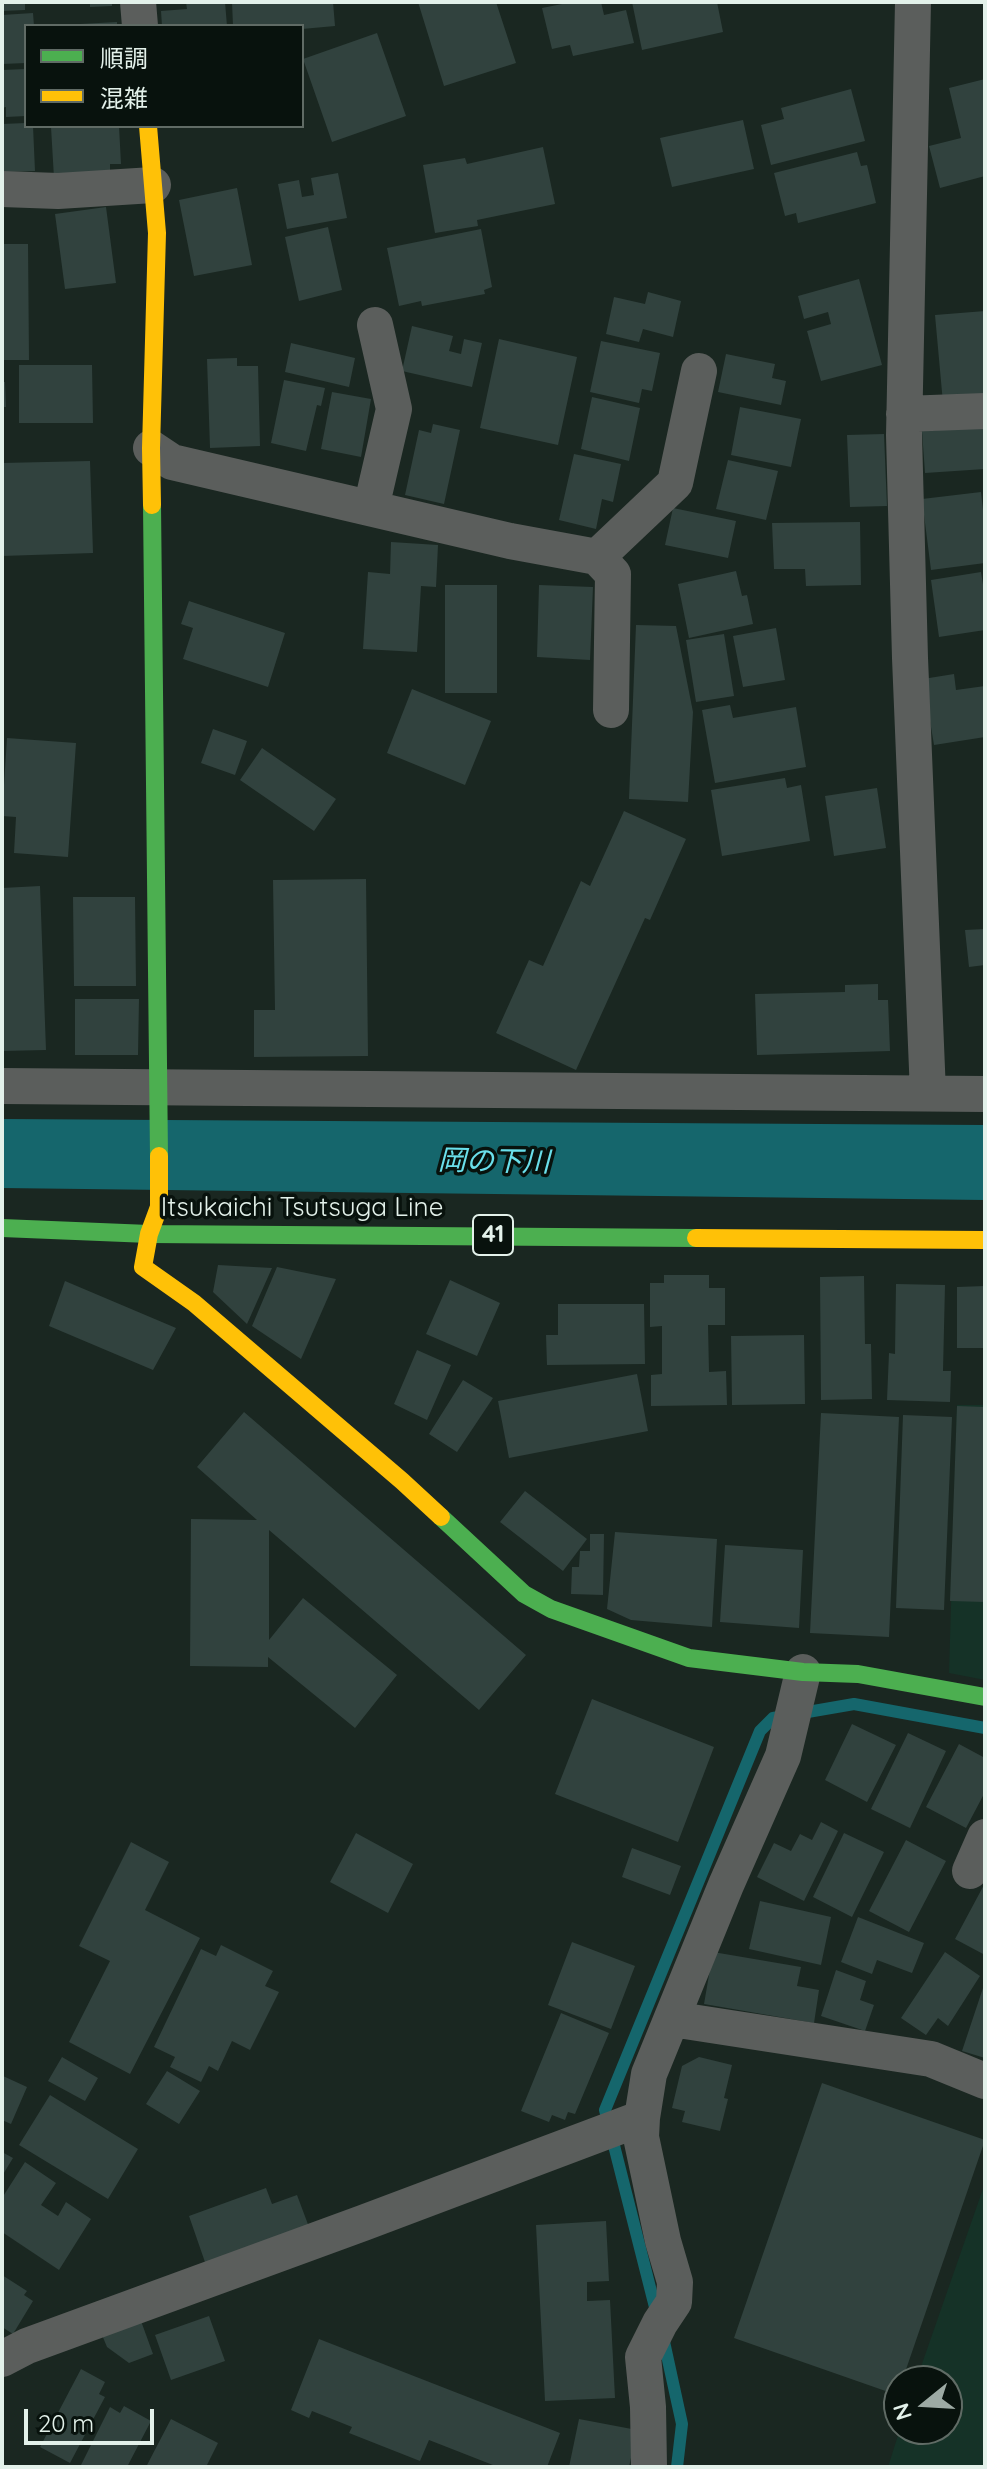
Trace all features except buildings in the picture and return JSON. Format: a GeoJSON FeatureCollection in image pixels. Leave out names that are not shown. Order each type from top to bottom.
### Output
{"type":"FeatureCollection","features":[{"type":"Feature","properties":{"kind":"street"},"geometry":{"type":"LineString","coordinates":[[138,2],[140,24]]}},
{"type":"Feature","properties":{"kind":"street"},"geometry":{"type":"LineString","coordinates":[[913,2],[904,414],[910,658],[928,1093]]}},
{"type":"Feature","properties":{"kind":"street"},"geometry":{"type":"LineString","coordinates":[[148,128],[157,233],[151,448],[160,1095],[159,1207],[149,1234],[143,1267],[194,1303],[299,1392],[402,1481],[524,1594],[551,1609],[689,1658],[802,1681],[858,1674],[985,1697]]}},
{"type":"Feature","properties":{"kind":"street"},"geometry":{"type":"LineString","coordinates":[[2,189],[58,191],[153,185]]}},
{"type":"Feature","properties":{"kind":"street"},"geometry":{"type":"LineString","coordinates":[[371,508],[394,409],[375,325]]}},
{"type":"Feature","properties":{"kind":"street"},"geometry":{"type":"LineString","coordinates":[[597,557],[675,483],[699,371]]}},
{"type":"Feature","properties":{"kind":"street"},"geometry":{"type":"LineString","coordinates":[[904,414],[985,411]]}},
{"type":"Feature","properties":{"kind":"street"},"geometry":{"type":"LineString","coordinates":[[151,448],[172,462],[510,541],[597,557],[613,574],[611,710]]}},
{"type":"Feature","properties":{"kind":"street"},"geometry":{"type":"LineString","coordinates":[[2,1086],[160,1095],[985,1094]]}},
{"type":"Feature","properties":{"kind":"street","name":"Itsukaichi Tsutsuga Line"},"geometry":{"type":"LineString","coordinates":[[2,1228],[149,1234],[985,1240]]}},
{"type":"Feature","properties":{"kind":"street"},"geometry":{"type":"LineString","coordinates":[[2,2359],[55,2336],[621,2126],[649,2074],[726,1885],[783,1756],[802,1681]]}},
{"type":"Feature","properties":{"kind":"street"},"geometry":{"type":"LineString","coordinates":[[970,1871],[985,1837]]}},
{"type":"Feature","properties":{"kind":"street"},"geometry":{"type":"LineString","coordinates":[[672,2019],[931,2059],[985,2081]]}},
{"type":"Feature","properties":{"kind":"street"},"geometry":{"type":"LineString","coordinates":[[621,2126],[641,2137],[675,2282],[674,2302],[643,2357],[649,2467]]}},
{"type":"Feature","properties":{"kind":"shaded area"},"geometry":{"type":"Polygon","coordinates":[[[957,1405],[985,1405],[985,1680],[949,1673],[957,1405]]]}},
{"type":"Feature","properties":{"kind":"shaded area"},"geometry":{"type":"Polygon","coordinates":[[[985,2183],[985,2467],[888,2467],[895,2445],[963,2445],[963,2365],[922,2365],[985,2183]]]}},
{"type":"Feature","properties":{"kind":"water","name":"岡の下川"},"geometry":{"type":"Polygon","coordinates":[[[2,1119],[985,1125],[985,1200],[2,1188],[2,1119]]]}},
{"type":"Feature","properties":{"kind":"waterway"},"geometry":{"type":"LineString","coordinates":[[657,2315],[605,2110],[760,1731],[773,1718],[854,1704],[985,1728]]}},
{"type":"Feature","properties":{"kind":"waterway"},"geometry":{"type":"LineString","coordinates":[[663,2337],[682,2424],[677,2467]]}},
{"type":"Feature","properties":{"kind":"traffic: fast"},"geometry":{"type":"LineString","coordinates":[[152,505],[159,1156]]}},
{"type":"Feature","properties":{"kind":"traffic: fast"},"geometry":{"type":"LineString","coordinates":[[2,1228],[149,1234],[696,1238]]}},
{"type":"Feature","properties":{"kind":"traffic: fast"},"geometry":{"type":"LineString","coordinates":[[441,1517],[524,1594],[551,1609],[689,1658],[803,1672],[858,1674],[985,1697]]}},
{"type":"Feature","properties":{"kind":"traffic: slow"},"geometry":{"type":"LineString","coordinates":[[148,128],[157,233],[152,505]]}},
{"type":"Feature","properties":{"kind":"traffic: slow"},"geometry":{"type":"LineString","coordinates":[[159,1156],[159,1207],[149,1234],[143,1267],[194,1303],[441,1517]]}},
{"type":"Feature","properties":{"kind":"traffic: slow"},"geometry":{"type":"LineString","coordinates":[[696,1238],[985,1240]]}}]}
